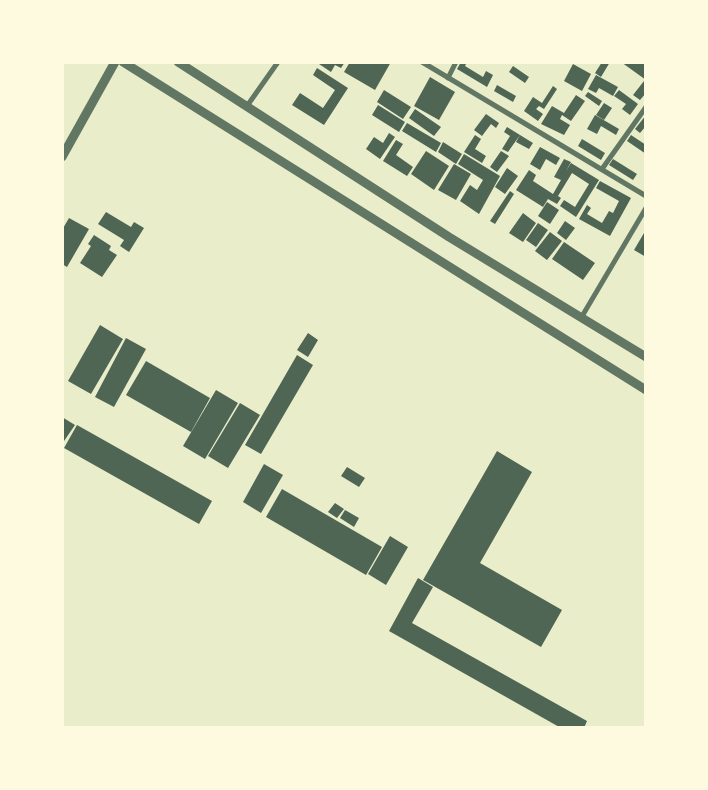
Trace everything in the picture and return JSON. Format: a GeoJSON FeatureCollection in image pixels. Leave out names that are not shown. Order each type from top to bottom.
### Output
{"type":"FeatureCollection","features":[{"type":"Feature","properties":{"kind":"street"},"geometry":{"type":"LineString","coordinates":[[62,157],[116,62]]}},
{"type":"Feature","properties":{"kind":"street"},"geometry":{"type":"LineString","coordinates":[[123,62],[646,390]]}},
{"type":"Feature","properties":{"kind":"street"},"geometry":{"type":"LineString","coordinates":[[178,62],[449,237],[580,318],[646,356]]}},
{"type":"Feature","properties":{"kind":"street"},"geometry":{"type":"LineString","coordinates":[[247,106],[278,62]]}},
{"type":"Feature","properties":{"kind":"street"},"geometry":{"type":"LineString","coordinates":[[422,62],[646,196]]}},
{"type":"Feature","properties":{"kind":"street"},"geometry":{"type":"LineString","coordinates":[[448,78],[456,62]]}},
{"type":"Feature","properties":{"kind":"street"},"geometry":{"type":"LineString","coordinates":[[602,169],[646,108]]}},
{"type":"Feature","properties":{"kind":"street"},"geometry":{"type":"LineString","coordinates":[[580,318],[646,208]]}},
{"type":"Feature","properties":{"kind":"building"},"geometry":{"type":"Polygon","coordinates":[[[316,62],[345,62],[341,68],[335,65],[331,72],[316,62]]]}},
{"type":"Feature","properties":{"kind":"building"},"geometry":{"type":"Polygon","coordinates":[[[350,62],[391,62],[375,90],[344,72],[350,62]]]}},
{"type":"Feature","properties":{"kind":"building"},"geometry":{"type":"Polygon","coordinates":[[[461,62],[467,62],[465,66],[483,77],[486,71],[493,75],[487,87],[457,69],[461,62]]]}},
{"type":"Feature","properties":{"kind":"building"},"geometry":{"type":"Polygon","coordinates":[[[602,62],[610,62],[601,77],[595,73],[602,62]]]}},
{"type":"Feature","properties":{"kind":"building"},"geometry":{"type":"Polygon","coordinates":[[[621,62],[646,62],[646,80],[621,62]]]}},
{"type":"Feature","properties":{"kind":"building"},"geometry":{"type":"Polygon","coordinates":[[[573,64],[591,74],[582,91],[564,81],[573,64]]]}},
{"type":"Feature","properties":{"kind":"building"},"geometry":{"type":"Polygon","coordinates":[[[513,66],[529,77],[525,83],[509,72],[513,66]]]}},
{"type":"Feature","properties":{"kind":"building"},"geometry":{"type":"Polygon","coordinates":[[[317,68],[348,88],[324,125],[292,105],[300,93],[323,108],[335,90],[313,75],[317,68]]]}},
{"type":"Feature","properties":{"kind":"building"},"geometry":{"type":"Polygon","coordinates":[[[596,75],[618,87],[613,96],[599,88],[596,93],[588,89],[596,75]]]}},
{"type":"Feature","properties":{"kind":"building"},"geometry":{"type":"Polygon","coordinates":[[[430,77],[455,92],[439,120],[414,106],[430,77]]]}},
{"type":"Feature","properties":{"kind":"building"},"geometry":{"type":"Polygon","coordinates":[[[644,81],[646,93],[640,100],[633,95],[644,81]]]}},
{"type":"Feature","properties":{"kind":"building"},"geometry":{"type":"Polygon","coordinates":[[[497,85],[516,96],[513,102],[494,91],[497,85]]]}},
{"type":"Feature","properties":{"kind":"building"},"geometry":{"type":"Polygon","coordinates":[[[553,86],[557,89],[544,109],[539,106],[536,109],[543,114],[538,121],[524,111],[533,97],[542,103],[553,86]]]}},
{"type":"Feature","properties":{"kind":"building"},"geometry":{"type":"Polygon","coordinates":[[[384,90],[411,107],[403,119],[377,102],[384,90]]]}},
{"type":"Feature","properties":{"kind":"building"},"geometry":{"type":"Polygon","coordinates":[[[619,90],[638,104],[630,115],[622,109],[626,104],[614,96],[619,90]]]}},
{"type":"Feature","properties":{"kind":"building"},"geometry":{"type":"Polygon","coordinates":[[[588,92],[602,101],[599,106],[585,96],[588,92]]]}},
{"type":"Feature","properties":{"kind":"building"},"geometry":{"type":"Polygon","coordinates":[[[576,95],[585,101],[571,121],[562,115],[560,119],[570,125],[564,135],[541,124],[552,106],[564,113],[576,95]]]}},
{"type":"Feature","properties":{"kind":"building"},"geometry":{"type":"Polygon","coordinates":[[[604,103],[612,108],[604,120],[596,115],[604,103]]]}},
{"type":"Feature","properties":{"kind":"building"},"geometry":{"type":"Polygon","coordinates":[[[378,105],[405,122],[399,132],[372,115],[378,105]]]}},
{"type":"Feature","properties":{"kind":"building"},"geometry":{"type":"Polygon","coordinates":[[[415,109],[441,127],[434,136],[409,118],[415,109]]]}},
{"type":"Feature","properties":{"kind":"building"},"geometry":{"type":"Polygon","coordinates":[[[486,114],[499,123],[496,128],[491,124],[482,136],[474,130],[486,114]]]}},
{"type":"Feature","properties":{"kind":"building"},"geometry":{"type":"Polygon","coordinates":[[[595,115],[619,129],[616,135],[601,126],[597,134],[587,129],[595,115]]]}},
{"type":"Feature","properties":{"kind":"building"},"geometry":{"type":"Polygon","coordinates":[[[646,115],[646,126],[640,133],[635,129],[646,115]]]}},
{"type":"Feature","properties":{"kind":"building"},"geometry":{"type":"Polygon","coordinates":[[[407,123],[441,143],[436,152],[402,131],[407,123]]]}},
{"type":"Feature","properties":{"kind":"building"},"geometry":{"type":"Polygon","coordinates":[[[507,127],[520,135],[508,152],[502,149],[510,136],[504,132],[507,127]]]}},
{"type":"Feature","properties":{"kind":"building"},"geometry":{"type":"Polygon","coordinates":[[[389,133],[395,137],[380,159],[366,149],[374,137],[383,143],[389,133]]]}},
{"type":"Feature","properties":{"kind":"building"},"geometry":{"type":"Polygon","coordinates":[[[475,135],[481,139],[475,149],[486,156],[482,163],[464,152],[475,135]]]}},
{"type":"Feature","properties":{"kind":"building"},"geometry":{"type":"Polygon","coordinates":[[[520,135],[533,143],[529,149],[516,142],[520,135]]]}},
{"type":"Feature","properties":{"kind":"building"},"geometry":{"type":"Polygon","coordinates":[[[631,135],[646,145],[646,154],[627,141],[631,135]]]}},
{"type":"Feature","properties":{"kind":"building"},"geometry":{"type":"Polygon","coordinates":[[[582,139],[605,153],[601,160],[578,146],[582,139]]]}},
{"type":"Feature","properties":{"kind":"building"},"geometry":{"type":"Polygon","coordinates":[[[396,140],[403,144],[396,155],[413,167],[407,176],[383,161],[396,140]]]}},
{"type":"Feature","properties":{"kind":"building"},"geometry":{"type":"Polygon","coordinates":[[[443,142],[462,154],[456,164],[438,152],[443,142]]]}},
{"type":"Feature","properties":{"kind":"building"},"geometry":{"type":"Polygon","coordinates":[[[540,147],[560,158],[556,165],[546,159],[540,170],[530,164],[540,147]]]}},
{"type":"Feature","properties":{"kind":"building"},"geometry":{"type":"Polygon","coordinates":[[[426,151],[449,166],[434,190],[411,174],[426,151]]]}},
{"type":"Feature","properties":{"kind":"building"},"geometry":{"type":"Polygon","coordinates":[[[501,151],[509,156],[497,172],[490,167],[501,151]]]}},
{"type":"Feature","properties":{"kind":"building"},"geometry":{"type":"Polygon","coordinates":[[[464,154],[500,176],[479,214],[460,201],[470,185],[477,190],[483,180],[458,164],[464,154]]]}},
{"type":"Feature","properties":{"kind":"building"},"geometry":{"type":"Polygon","coordinates":[[[564,159],[571,162],[566,171],[571,163],[599,180],[576,217],[560,206],[564,200],[575,207],[589,184],[572,173],[558,196],[561,198],[557,204],[548,199],[543,207],[516,190],[529,170],[536,175],[533,181],[553,194],[561,180],[554,177],[564,159]]]}},
{"type":"Feature","properties":{"kind":"building"},"geometry":{"type":"Polygon","coordinates":[[[613,159],[637,174],[633,180],[609,165],[613,159]]]}},
{"type":"Feature","properties":{"kind":"building"},"geometry":{"type":"Polygon","coordinates":[[[454,164],[471,174],[456,200],[438,190],[454,164]]]}},
{"type":"Feature","properties":{"kind":"building"},"geometry":{"type":"Polygon","coordinates":[[[507,168],[518,176],[505,194],[495,187],[507,168]]]}},
{"type":"Feature","properties":{"kind":"building"},"geometry":{"type":"Polygon","coordinates":[[[600,181],[631,198],[610,236],[579,219],[587,205],[591,208],[587,214],[602,223],[609,211],[613,213],[619,201],[596,188],[600,181]]]}},
{"type":"Feature","properties":{"kind":"building"},"geometry":{"type":"Polygon","coordinates":[[[510,191],[514,194],[495,224],[490,221],[510,191]]]}},
{"type":"Feature","properties":{"kind":"building"},"geometry":{"type":"Polygon","coordinates":[[[547,202],[559,210],[550,224],[538,216],[547,202]]]}},
{"type":"Feature","properties":{"kind":"building"},"geometry":{"type":"Polygon","coordinates":[[[106,212],[131,227],[134,222],[144,228],[129,252],[120,246],[124,240],[98,224],[106,212]]]}},
{"type":"Feature","properties":{"kind":"building"},"geometry":{"type":"Polygon","coordinates":[[[523,213],[536,223],[523,242],[509,233],[523,213]]]}},
{"type":"Feature","properties":{"kind":"building"},"geometry":{"type":"Polygon","coordinates":[[[69,218],[89,229],[67,267],[62,264],[62,230],[69,218]]]}},
{"type":"Feature","properties":{"kind":"building"},"geometry":{"type":"Polygon","coordinates":[[[565,221],[575,228],[566,240],[557,233],[565,221]]]}},
{"type":"Feature","properties":{"kind":"building"},"geometry":{"type":"Polygon","coordinates":[[[538,223],[548,230],[536,247],[526,240],[538,223]]]}},
{"type":"Feature","properties":{"kind":"building"},"geometry":{"type":"Polygon","coordinates":[[[550,232],[562,241],[547,260],[535,251],[550,232]]]}},
{"type":"Feature","properties":{"kind":"building"},"geometry":{"type":"Polygon","coordinates":[[[644,233],[646,234],[646,257],[634,250],[644,233]]]}},
{"type":"Feature","properties":{"kind":"building"},"geometry":{"type":"Polygon","coordinates":[[[94,235],[111,246],[109,250],[117,255],[102,277],[80,263],[91,246],[88,244],[94,235]]]}},
{"type":"Feature","properties":{"kind":"building"},"geometry":{"type":"Polygon","coordinates":[[[564,242],[595,263],[583,280],[552,259],[564,242]]]}},
{"type":"Feature","properties":{"kind":"building"},"geometry":{"type":"Polygon","coordinates":[[[100,325],[123,339],[91,394],[68,381],[100,325]]]}},
{"type":"Feature","properties":{"kind":"building"},"geometry":{"type":"Polygon","coordinates":[[[308,333],[318,340],[308,357],[297,350],[308,333]]]}},
{"type":"Feature","properties":{"kind":"building"},"geometry":{"type":"Polygon","coordinates":[[[126,338],[146,349],[114,407],[95,397],[126,338]]]}},
{"type":"Feature","properties":{"kind":"building"},"geometry":{"type":"Polygon","coordinates":[[[297,355],[313,365],[261,454],[245,445],[297,355]]]}},
{"type":"Feature","properties":{"kind":"building"},"geometry":{"type":"Polygon","coordinates":[[[146,361],[210,398],[191,432],[126,395],[146,361]]]}},
{"type":"Feature","properties":{"kind":"building"},"geometry":{"type":"Polygon","coordinates":[[[216,390],[238,403],[205,459],[183,446],[216,390]]]}},
{"type":"Feature","properties":{"kind":"building"},"geometry":{"type":"Polygon","coordinates":[[[240,403],[260,415],[228,468],[208,456],[240,403]]]}},
{"type":"Feature","properties":{"kind":"building"},"geometry":{"type":"Polygon","coordinates":[[[62,417],[75,425],[62,444],[62,417]]]}},
{"type":"Feature","properties":{"kind":"building"},"geometry":{"type":"Polygon","coordinates":[[[77,425],[212,501],[199,524],[64,448],[77,425]]]}},
{"type":"Feature","properties":{"kind":"building"},"geometry":{"type":"Polygon","coordinates":[[[497,451],[532,472],[480,563],[562,610],[541,647],[423,580],[497,451]]]}},
{"type":"Feature","properties":{"kind":"building"},"geometry":{"type":"Polygon","coordinates":[[[264,464],[283,475],[261,513],[243,502],[264,464]]]}},
{"type":"Feature","properties":{"kind":"building"},"geometry":{"type":"Polygon","coordinates":[[[347,467],[365,478],[359,487],[341,476],[347,467]]]}},
{"type":"Feature","properties":{"kind":"building"},"geometry":{"type":"Polygon","coordinates":[[[282,489],[382,547],[366,575],[266,517],[282,489]]]}},
{"type":"Feature","properties":{"kind":"building"},"geometry":{"type":"Polygon","coordinates":[[[335,503],[344,509],[337,518],[328,512],[335,503]]]}},
{"type":"Feature","properties":{"kind":"building"},"geometry":{"type":"Polygon","coordinates":[[[345,510],[359,518],[354,527],[340,518],[345,510]]]}},
{"type":"Feature","properties":{"kind":"building"},"geometry":{"type":"Polygon","coordinates":[[[390,536],[408,547],[386,585],[368,574],[390,536]]]}},
{"type":"Feature","properties":{"kind":"building"},"geometry":{"type":"Polygon","coordinates":[[[418,578],[433,587],[412,623],[587,721],[584,728],[561,728],[389,631],[418,578]]]}}]}
